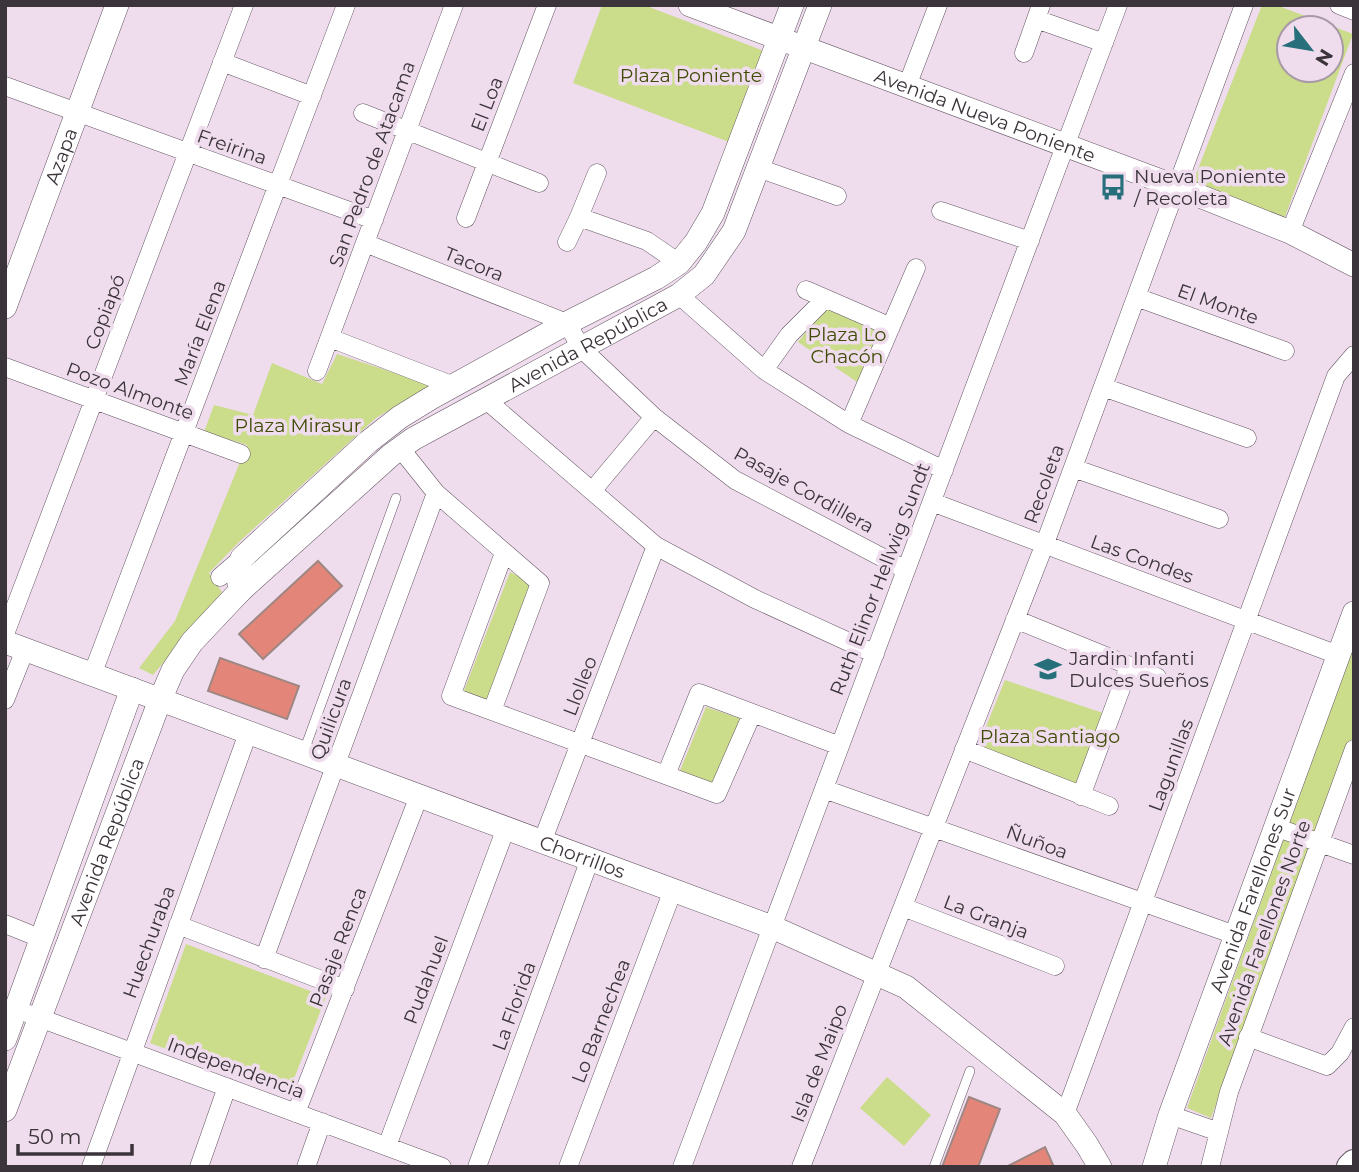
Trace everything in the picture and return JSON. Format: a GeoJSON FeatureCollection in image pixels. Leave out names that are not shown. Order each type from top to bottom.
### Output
{"type":"FeatureCollection","features":[{"type":"Feature","properties":{"kind":"main road"},"geometry":{"type":"LineString","coordinates":[[1350,1167],[1354,1163]]}},
{"type":"Feature","properties":{"kind":"street","name":"Azapa"},"geometry":{"type":"LineString","coordinates":[[5,307],[117,5]]}},
{"type":"Feature","properties":{"kind":"street","name":"Copiapó"},"geometry":{"type":"LineString","coordinates":[[5,634],[244,5]]}},
{"type":"Feature","properties":{"kind":"street","name":"María Elena"},"geometry":{"type":"LineString","coordinates":[[92,675],[346,5]]}},
{"type":"Feature","properties":{"kind":"street","name":"San Pedro de Atacama"},"geometry":{"type":"LineString","coordinates":[[317,371],[454,5]]}},
{"type":"Feature","properties":{"kind":"street","name":"El Loa"},"geometry":{"type":"LineString","coordinates":[[466,218],[547,5]]}},
{"type":"Feature","properties":{"kind":"street","name":"Avenida Nueva Poniente"},"geometry":{"type":"LineString","coordinates":[[690,5],[1177,187],[1290,232],[1354,265]]}},
{"type":"Feature","properties":{"kind":"street","name":"Avenida República"},"geometry":{"type":"LineString","coordinates":[[220,577],[385,428],[431,398],[567,323],[656,278],[679,263],[696,242],[713,213],[792,5]]}},
{"type":"Feature","properties":{"kind":"street","name":"Avenida República"},"geometry":{"type":"LineString","coordinates":[[5,1111],[160,700],[173,670],[192,642],[240,591],[400,448],[429,429],[679,295],[704,275],[725,247],[742,211],[820,5]]}},
{"type":"Feature","properties":{"kind":"street"},"geometry":{"type":"LineString","coordinates":[[908,86],[938,5]]}},
{"type":"Feature","properties":{"kind":"street","name":"Ruth Elinor Hellwig Sundt"},"geometry":{"type":"LineString","coordinates":[[682,1167],[1118,5]]}},
{"type":"Feature","properties":{"kind":"street","name":"Recoleta"},"geometry":{"type":"LineString","coordinates":[[875,974],[1044,546],[1244,5]]}},
{"type":"Feature","properties":{"kind":"street"},"geometry":{"type":"LineString","coordinates":[[1339,5],[1354,11]]}},
{"type":"Feature","properties":{"kind":"street"},"geometry":{"type":"LineString","coordinates":[[1024,53],[1038,12],[1104,43]]}},
{"type":"Feature","properties":{"kind":"street"},"geometry":{"type":"LineString","coordinates":[[222,62],[312,96]]}},
{"type":"Feature","properties":{"kind":"street"},"geometry":{"type":"LineString","coordinates":[[1290,232],[1354,73]]}},
{"type":"Feature","properties":{"kind":"street"},"geometry":{"type":"LineString","coordinates":[[5,86],[77,113]]}},
{"type":"Feature","properties":{"kind":"street","name":"Freirina"},"geometry":{"type":"LineString","coordinates":[[77,113],[374,220]]}},
{"type":"Feature","properties":{"kind":"street"},"geometry":{"type":"LineString","coordinates":[[363,113],[539,183]]}},
{"type":"Feature","properties":{"kind":"street"},"geometry":{"type":"LineString","coordinates":[[758,168],[837,196]]}},
{"type":"Feature","properties":{"kind":"street"},"geometry":{"type":"LineString","coordinates":[[567,242],[597,173]]}},
{"type":"Feature","properties":{"kind":"street"},"geometry":{"type":"LineString","coordinates":[[942,211],[1030,241]]}},
{"type":"Feature","properties":{"kind":"street"},"geometry":{"type":"LineString","coordinates":[[579,217],[647,242],[679,263]]}},
{"type":"Feature","properties":{"kind":"street","name":"Tacora"},"geometry":{"type":"LineString","coordinates":[[365,243],[567,323]]}},
{"type":"Feature","properties":{"kind":"street"},"geometry":{"type":"LineString","coordinates":[[849,424],[916,268]]}},
{"type":"Feature","properties":{"kind":"street"},"geometry":{"type":"LineString","coordinates":[[806,290],[891,327]]}},
{"type":"Feature","properties":{"kind":"street"},"geometry":{"type":"LineString","coordinates":[[679,295],[764,370],[849,424],[944,470]]}},
{"type":"Feature","properties":{"kind":"street","name":"El Monte"},"geometry":{"type":"LineString","coordinates":[[1136,296],[1285,351]]}},
{"type":"Feature","properties":{"kind":"street"},"geometry":{"type":"LineString","coordinates":[[764,370],[789,335],[825,299]]}},
{"type":"Feature","properties":{"kind":"street","name":"Pasaje Cordillera"},"geometry":{"type":"LineString","coordinates":[[567,323],[581,348],[654,417],[735,480],[906,570]]}},
{"type":"Feature","properties":{"kind":"street"},"geometry":{"type":"LineString","coordinates":[[330,338],[454,386]]}},
{"type":"Feature","properties":{"kind":"street","name":"Lagunillas"},"geometry":{"type":"LineString","coordinates":[[1065,1114],[1336,376],[1354,355]]}},
{"type":"Feature","properties":{"kind":"street","name":"Pozo Almonte"},"geometry":{"type":"LineString","coordinates":[[5,367],[241,454]]}},
{"type":"Feature","properties":{"kind":"street"},"geometry":{"type":"LineString","coordinates":[[1103,387],[1247,438]]}},
{"type":"Feature","properties":{"kind":"street"},"geometry":{"type":"LineString","coordinates":[[485,399],[656,546],[755,599],[875,654]]}},
{"type":"Feature","properties":{"kind":"street"},"geometry":{"type":"LineString","coordinates":[[592,491],[654,417]]}},
{"type":"Feature","properties":{"kind":"street"},"geometry":{"type":"LineString","coordinates":[[400,448],[436,493],[540,583],[492,711]]}},
{"type":"Feature","properties":{"kind":"street"},"geometry":{"type":"LineString","coordinates":[[1073,468],[1219,519]]}},
{"type":"Feature","properties":{"kind":"street","name":"Quilicura"},"geometry":{"type":"LineString","coordinates":[[264,959],[436,493]]}},
{"type":"Feature","properties":{"kind":"street"},"geometry":{"type":"LineString","coordinates":[[308,496],[320,520]]}},
{"type":"Feature","properties":{"kind":"street","name":"Las Condes"},"geometry":{"type":"LineString","coordinates":[[932,502],[1338,655]]}},
{"type":"Feature","properties":{"kind":"street","name":"Llolleo"},"geometry":{"type":"LineString","coordinates":[[542,842],[656,546]]}},
{"type":"Feature","properties":{"kind":"street"},"geometry":{"type":"LineString","coordinates":[[504,553],[451,696],[717,794],[752,714]]}},
{"type":"Feature","properties":{"kind":"street"},"geometry":{"type":"LineString","coordinates":[[240,591],[237,570],[245,555]]}},
{"type":"Feature","properties":{"kind":"street","name":"Avenida Farellones Sur"},"geometry":{"type":"LineString","coordinates":[[1154,1167],[1170,1115],[1354,613]]}},
{"type":"Feature","properties":{"kind":"street"},"geometry":{"type":"LineString","coordinates":[[1015,619],[1157,677]]}},
{"type":"Feature","properties":{"kind":"street"},"geometry":{"type":"LineString","coordinates":[[5,701],[15,646]]}},
{"type":"Feature","properties":{"kind":"street","name":"Chorrillos"},"geometry":{"type":"LineString","coordinates":[[15,646],[772,927],[905,987],[1065,1114],[1100,1167]]}},
{"type":"Feature","properties":{"kind":"street"},"geometry":{"type":"LineString","coordinates":[[1081,796],[1129,667]]}},
{"type":"Feature","properties":{"kind":"street","name":"Avenida República"},"geometry":{"type":"LineString","coordinates":[[5,1039],[132,690]]}},
{"type":"Feature","properties":{"kind":"street"},"geometry":{"type":"LineString","coordinates":[[666,775],[699,693],[840,746]]}},
{"type":"Feature","properties":{"kind":"street","name":"Huechuraba"},"geometry":{"type":"LineString","coordinates":[[91,1167],[248,733]]}},
{"type":"Feature","properties":{"kind":"street"},"geometry":{"type":"LineString","coordinates":[[964,749],[1110,806]]}},
{"type":"Feature","properties":{"kind":"street","name":"Avenida Farellones Norte"},"geometry":{"type":"LineString","coordinates":[[1210,1167],[1228,1092],[1354,749]]}},
{"type":"Feature","properties":{"kind":"street","name":"Ñuñoa"},"geometry":{"type":"LineString","coordinates":[[824,789],[1235,935]]}},
{"type":"Feature","properties":{"kind":"street","name":"Pasaje Renca"},"geometry":{"type":"LineString","coordinates":[[296,1113],[419,796]]}},
{"type":"Feature","properties":{"kind":"street"},"geometry":{"type":"LineString","coordinates":[[1275,827],[1354,855]]}},
{"type":"Feature","properties":{"kind":"street","name":"Pudahuel"},"geometry":{"type":"LineString","coordinates":[[387,1146],[506,828]]}},
{"type":"Feature","properties":{"kind":"street","name":"La Florida"},"geometry":{"type":"LineString","coordinates":[[477,1167],[590,859]]}},
{"type":"Feature","properties":{"kind":"street","name":"Lo Barnechea"},"geometry":{"type":"LineString","coordinates":[[568,1167],[673,890]]}},
{"type":"Feature","properties":{"kind":"street","name":"La Granja"},"geometry":{"type":"LineString","coordinates":[[903,907],[1055,966]]}},
{"type":"Feature","properties":{"kind":"street"},"geometry":{"type":"LineString","coordinates":[[5,924],[42,939]]}},
{"type":"Feature","properties":{"kind":"street"},"geometry":{"type":"LineString","coordinates":[[178,925],[345,989]]}},
{"type":"Feature","properties":{"kind":"street","name":"Isla de Maipo"},"geometry":{"type":"LineString","coordinates":[[801,1167],[875,974]]}},
{"type":"Feature","properties":{"kind":"street","name":"Independencia"},"geometry":{"type":"LineString","coordinates":[[16,1009],[387,1146],[410,1161],[442,1167]]}},
{"type":"Feature","properties":{"kind":"street"},"geometry":{"type":"LineString","coordinates":[[1248,1037],[1327,1066],[1340,1053],[1354,1027]]}},
{"type":"Feature","properties":{"kind":"street"},"geometry":{"type":"LineString","coordinates":[[199,1167],[227,1087]]}},
{"type":"Feature","properties":{"kind":"street"},"geometry":{"type":"LineString","coordinates":[[1170,1115],[1219,1132]]}},
{"type":"Feature","properties":{"kind":"street"},"geometry":{"type":"LineString","coordinates":[[306,1167],[322,1122]]}},
{"type":"Feature","properties":{"kind":"lane"},"geometry":{"type":"LineString","coordinates":[[303,753],[397,498]]}},
{"type":"Feature","properties":{"kind":"lane"},"geometry":{"type":"LineString","coordinates":[[934,1167],[970,1071]]}},
{"type":"Feature","properties":{"kind":"green space","name":"Plaza Poniente"},"geometry":{"type":"Polygon","coordinates":[[[602,5],[644,5],[764,51],[729,142],[573,83],[602,5]]]}},
{"type":"Feature","properties":{"kind":"green space"},"geometry":{"type":"Polygon","coordinates":[[[1262,5],[1276,5],[1300,14],[1275,14],[1275,84],[1334,84],[1283,222],[1191,187],[1262,5]]]}},
{"type":"Feature","properties":{"kind":"green space"},"geometry":{"type":"Polygon","coordinates":[[[1345,31],[1353,34],[1345,55],[1345,31]]]}},
{"type":"Feature","properties":{"kind":"green space","name":"Plaza Lo Chacón"},"geometry":{"type":"Polygon","coordinates":[[[825,308],[882,332],[860,384],[798,342],[825,308]]]}},
{"type":"Feature","properties":{"kind":"green space","name":"Plaza Mirasur"},"geometry":{"type":"Polygon","coordinates":[[[337,354],[431,385],[376,418],[240,541],[209,573],[222,592],[153,675],[139,668],[175,621],[247,445],[204,432],[214,405],[253,415],[272,363],[322,384],[337,354]]]}},
{"type":"Feature","properties":{"kind":"green space"},"geometry":{"type":"Polygon","coordinates":[[[510,572],[535,584],[489,701],[463,693],[510,572]]]}},
{"type":"Feature","properties":{"kind":"green space"},"geometry":{"type":"Polygon","coordinates":[[[1354,643],[1354,737],[1211,1118],[1187,1108],[1354,643]]]}},
{"type":"Feature","properties":{"kind":"green space","name":"Plaza Santiago"},"geometry":{"type":"Polygon","coordinates":[[[1005,680],[1103,713],[1078,787],[976,751],[1005,680]]]}},
{"type":"Feature","properties":{"kind":"green space"},"geometry":{"type":"Polygon","coordinates":[[[706,707],[742,719],[714,785],[679,773],[706,707]]]}},
{"type":"Feature","properties":{"kind":"green space"},"geometry":{"type":"Polygon","coordinates":[[[186,944],[326,997],[288,1094],[150,1043],[186,944]]]}},
{"type":"Feature","properties":{"kind":"green space"},"geometry":{"type":"Polygon","coordinates":[[[887,1077],[931,1115],[904,1146],[860,1108],[887,1077]]]}},
{"type":"Feature","properties":{"kind":"building"},"geometry":{"type":"Polygon","coordinates":[[[318,561],[342,586],[263,659],[239,634],[318,561]]]}},
{"type":"Feature","properties":{"kind":"building"},"geometry":{"type":"Polygon","coordinates":[[[220,658],[299,686],[287,719],[208,691],[220,658]]]}},
{"type":"Feature","properties":{"kind":"building"},"geometry":{"type":"Polygon","coordinates":[[[969,1097],[1000,1109],[978,1167],[942,1167],[969,1097]]]}},
{"type":"Feature","properties":{"kind":"building"},"geometry":{"type":"Polygon","coordinates":[[[1045,1147],[1054,1167],[1006,1167],[1045,1147]]]}},
{"type":"Feature","properties":{"kind":"place","name":"Nueva Poniente / Recoleta"},"geometry":{"type":"Point","coordinates":[1113,187]}},
{"type":"Feature","properties":{"kind":"place","name":"Jardin Infanti Dulces Sueños"},"geometry":{"type":"Point","coordinates":[1048,669]}}]}
